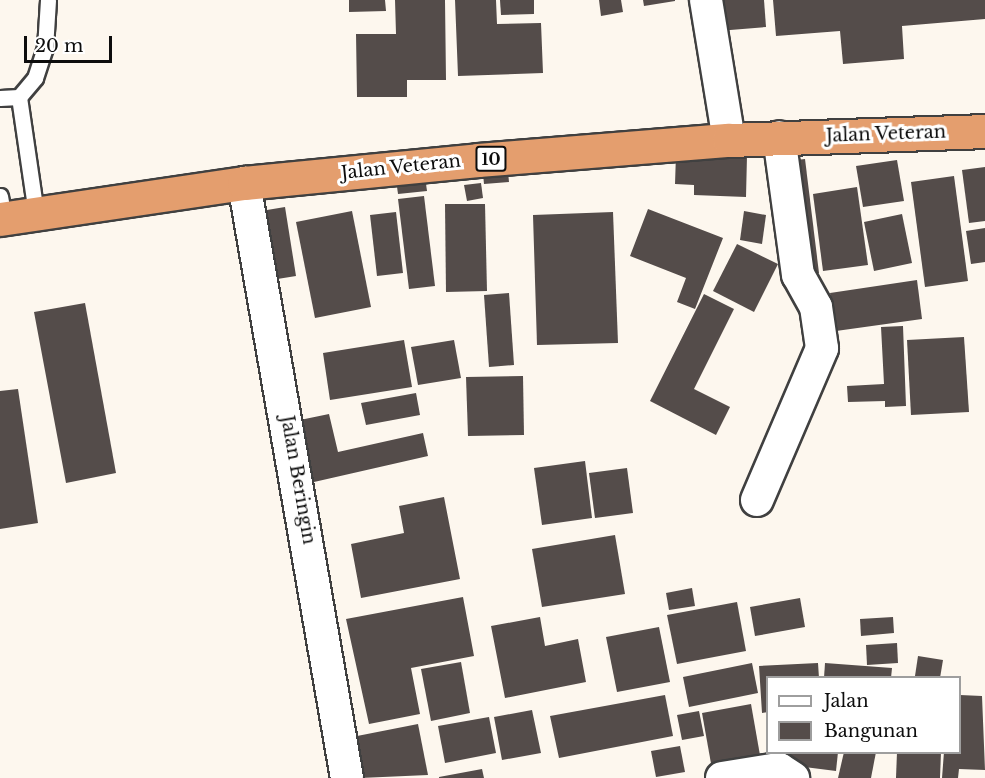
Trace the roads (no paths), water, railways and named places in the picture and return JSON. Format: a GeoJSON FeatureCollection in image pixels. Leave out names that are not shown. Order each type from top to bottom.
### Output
{"type":"FeatureCollection","features":[{"type":"Feature","properties":{"kind":"highway","name":"Jalan Veteran"},"geometry":{"type":"LineString","coordinates":[[2,211],[36,213],[244,183],[729,140],[985,131]]}},
{"type":"Feature","properties":{"kind":"street"},"geometry":{"type":"LineString","coordinates":[[706,0],[729,140]]}},
{"type":"Feature","properties":{"kind":"street"},"geometry":{"type":"LineString","coordinates":[[757,500],[822,348],[816,307],[798,274],[779,137]]}},
{"type":"Feature","properties":{"kind":"street","name":"Jalan Beringin"},"geometry":{"type":"LineString","coordinates":[[244,183],[347,778]]}},
{"type":"Feature","properties":{"kind":"street"},"geometry":{"type":"LineString","coordinates":[[722,778],[779,769],[793,778]]}},
{"type":"Feature","properties":{"kind":"lane"},"geometry":{"type":"LineString","coordinates":[[0,98],[19,97],[35,78],[45,48],[48,0]]}},
{"type":"Feature","properties":{"kind":"lane"},"geometry":{"type":"LineString","coordinates":[[19,97],[36,213]]}}]}
